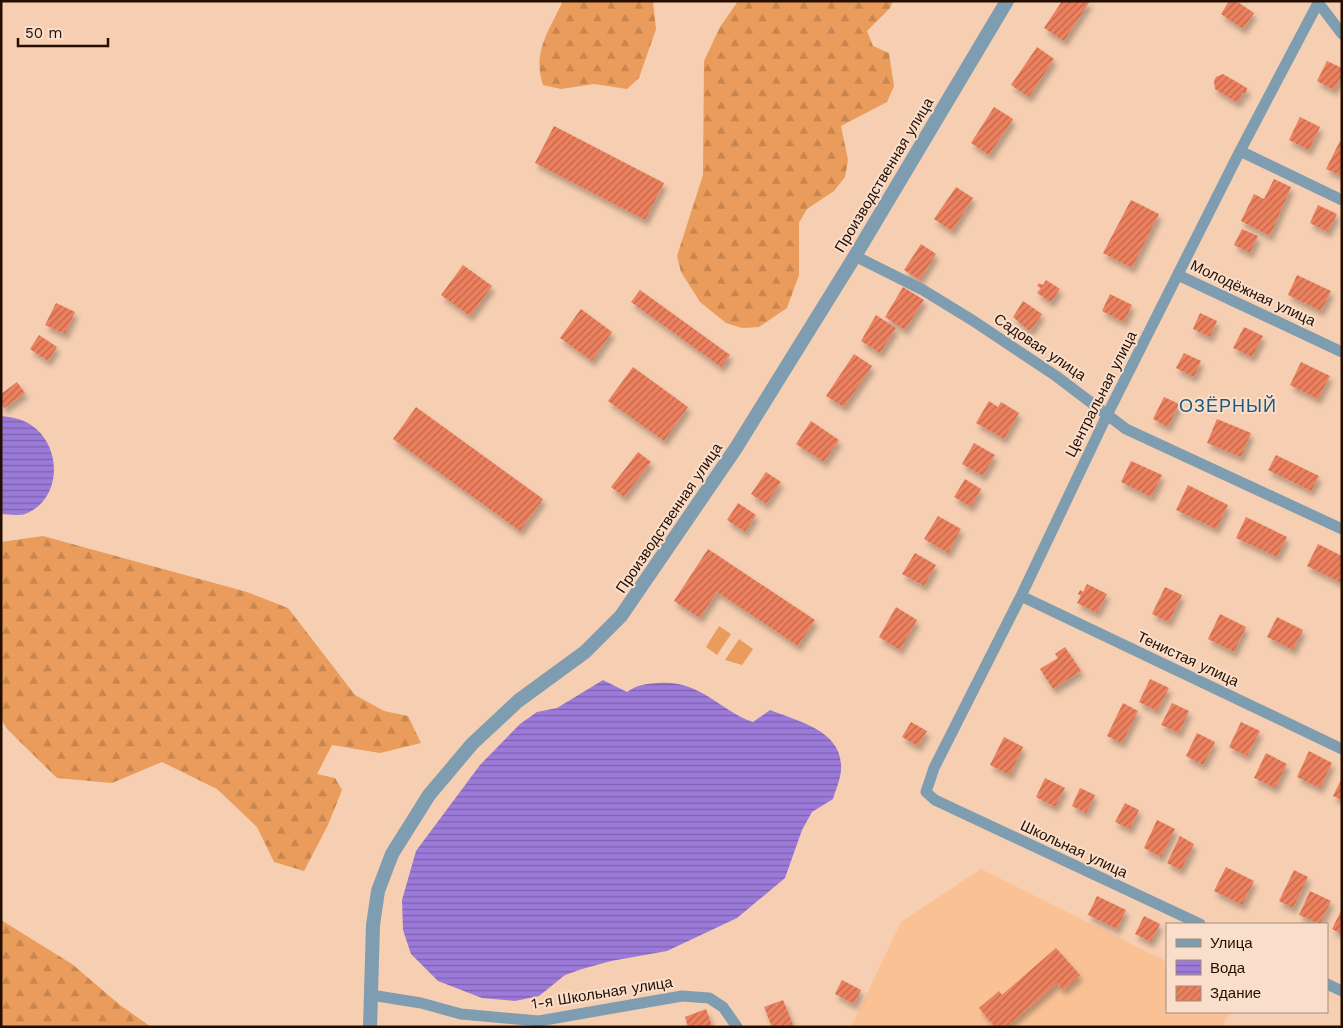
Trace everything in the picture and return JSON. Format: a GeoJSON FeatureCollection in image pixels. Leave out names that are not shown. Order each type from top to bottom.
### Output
{"type":"FeatureCollection","features":[{"type":"Feature","properties":{"kind":"street","name":"Производственная улица"},"geometry":{"type":"LineString","coordinates":[[370,1027],[372,925],[378,891],[392,854],[429,795],[495,721],[518,700],[585,652],[621,616],[736,448],[855,256],[1007,1]]}},
{"type":"Feature","properties":{"kind":"street"},"geometry":{"type":"LineString","coordinates":[[1317,2],[1342,34]]}},
{"type":"Feature","properties":{"kind":"street","name":"Центральная улица"},"geometry":{"type":"LineString","coordinates":[[935,800],[926,792],[934,768],[1021,596],[1108,413],[1317,2]]}},
{"type":"Feature","properties":{"kind":"street"},"geometry":{"type":"LineString","coordinates":[[1240,151],[1342,200]]}},
{"type":"Feature","properties":{"kind":"street","name":"Садовая улица"},"geometry":{"type":"LineString","coordinates":[[855,256],[923,290],[972,320],[1108,413],[1126,429],[1342,529]]}},
{"type":"Feature","properties":{"kind":"street","name":"Молодёжная улица"},"geometry":{"type":"LineString","coordinates":[[1178,274],[1342,352]]}},
{"type":"Feature","properties":{"kind":"street","name":"Тенистая улица"},"geometry":{"type":"LineString","coordinates":[[1021,596],[1342,749]]}},
{"type":"Feature","properties":{"kind":"street","name":"Школьная улица"},"geometry":{"type":"LineString","coordinates":[[935,800],[1198,923]]}},
{"type":"Feature","properties":{"kind":"street"},"geometry":{"type":"LineString","coordinates":[[1328,984],[1342,991]]}},
{"type":"Feature","properties":{"kind":"street","name":"1-я Школьная улица"},"geometry":{"type":"LineString","coordinates":[[370,995],[421,1003],[461,1014],[540,1021],[682,996],[709,998],[723,1007],[737,1027]]}},
{"type":"Feature","properties":{"kind":"shaded area"},"geometry":{"type":"Polygon","coordinates":[[[981,869],[1162,959],[1166,962],[1166,1013],[1230,1013],[1222,1026],[851,1027],[901,922],[981,869]]]}},
{"type":"Feature","properties":{"kind":"green space"},"geometry":{"type":"Polygon","coordinates":[[[563,1],[653,1],[656,29],[639,78],[627,89],[594,84],[561,89],[543,85],[540,73],[541,52],[563,1]]]}},
{"type":"Feature","properties":{"kind":"green space"},"geometry":{"type":"Polygon","coordinates":[[[738,1],[893,1],[890,8],[867,31],[873,46],[889,53],[894,86],[887,102],[841,126],[848,160],[845,177],[834,191],[807,209],[799,223],[799,275],[787,308],[759,327],[742,328],[726,323],[700,302],[681,272],[677,256],[703,175],[704,61],[720,27],[738,1]]]}},
{"type":"Feature","properties":{"kind":"green space"},"geometry":{"type":"Polygon","coordinates":[[[43,536],[247,592],[288,608],[355,695],[384,711],[408,716],[421,743],[380,753],[332,745],[317,774],[335,778],[342,790],[328,825],[304,871],[274,862],[257,827],[217,789],[162,762],[112,783],[57,778],[9,731],[1,720],[1,542],[43,536]]]}},
{"type":"Feature","properties":{"kind":"green space"},"geometry":{"type":"Polygon","coordinates":[[[719,626],[731,634],[717,655],[706,647],[719,626]]]}},
{"type":"Feature","properties":{"kind":"green space"},"geometry":{"type":"Polygon","coordinates":[[[739,639],[753,649],[742,665],[725,660],[739,639]]]}},
{"type":"Feature","properties":{"kind":"green space"},"geometry":{"type":"Polygon","coordinates":[[[1,920],[72,964],[120,1005],[151,1027],[1,1027],[1,920]]]}},
{"type":"Feature","properties":{"kind":"water"},"geometry":{"type":"Polygon","coordinates":[[[1,416],[21,420],[31,425],[41,434],[49,446],[53,459],[52,485],[46,497],[37,507],[25,514],[1,514],[1,416]]]}},
{"type":"Feature","properties":{"kind":"water"},"geometry":{"type":"Polygon","coordinates":[[[603,680],[627,692],[645,684],[672,683],[697,690],[753,722],[770,710],[815,728],[833,743],[839,753],[841,774],[833,799],[812,812],[802,830],[785,878],[737,918],[667,951],[611,961],[582,969],[565,975],[539,996],[515,1001],[482,998],[438,981],[411,954],[403,930],[402,900],[416,851],[480,765],[520,724],[537,712],[557,708],[603,680]]]}},
{"type":"Feature","properties":{"kind":"building"},"geometry":{"type":"Polygon","coordinates":[[[1062,1],[1090,1],[1064,41],[1044,28],[1062,1]]]}},
{"type":"Feature","properties":{"kind":"building"},"geometry":{"type":"Polygon","coordinates":[[[1229,1],[1236,1],[1254,13],[1243,29],[1221,14],[1229,1]]]}},
{"type":"Feature","properties":{"kind":"building"},"geometry":{"type":"Polygon","coordinates":[[[1037,47],[1054,59],[1029,97],[1011,85],[1037,47]]]}},
{"type":"Feature","properties":{"kind":"building"},"geometry":{"type":"Polygon","coordinates":[[[1327,61],[1342,68],[1342,75],[1334,90],[1317,81],[1327,61]]]}},
{"type":"Feature","properties":{"kind":"building"},"geometry":{"type":"Polygon","coordinates":[[[1223,74],[1247,88],[1246,94],[1241,93],[1242,98],[1236,102],[1215,89],[1214,81],[1216,77],[1223,74]]]}},
{"type":"Feature","properties":{"kind":"building"},"geometry":{"type":"Polygon","coordinates":[[[994,107],[1013,119],[989,155],[971,143],[994,107]]]}},
{"type":"Feature","properties":{"kind":"building"},"geometry":{"type":"Polygon","coordinates":[[[1300,117],[1320,127],[1309,150],[1289,140],[1300,117]]]}},
{"type":"Feature","properties":{"kind":"building"},"geometry":{"type":"Polygon","coordinates":[[[554,126],[664,183],[645,220],[535,163],[554,126]]]}},
{"type":"Feature","properties":{"kind":"building"},"geometry":{"type":"Polygon","coordinates":[[[1340,141],[1342,142],[1342,176],[1326,169],[1340,141]]]}},
{"type":"Feature","properties":{"kind":"building"},"geometry":{"type":"Polygon","coordinates":[[[1274,179],[1291,187],[1270,236],[1241,221],[1254,194],[1264,199],[1274,179]]]}},
{"type":"Feature","properties":{"kind":"building"},"geometry":{"type":"Polygon","coordinates":[[[956,187],[973,198],[952,231],[934,219],[956,187]]]}},
{"type":"Feature","properties":{"kind":"building"},"geometry":{"type":"Polygon","coordinates":[[[1131,200],[1159,214],[1132,268],[1103,253],[1131,200]]]}},
{"type":"Feature","properties":{"kind":"building"},"geometry":{"type":"Polygon","coordinates":[[[1318,205],[1337,214],[1328,232],[1310,223],[1318,205]]]}},
{"type":"Feature","properties":{"kind":"building"},"geometry":{"type":"Polygon","coordinates":[[[1242,229],[1258,236],[1250,253],[1234,245],[1242,229]]]}},
{"type":"Feature","properties":{"kind":"building"},"geometry":{"type":"Polygon","coordinates":[[[921,244],[936,254],[920,280],[904,270],[921,244]]]}},
{"type":"Feature","properties":{"kind":"building"},"geometry":{"type":"Polygon","coordinates":[[[463,265],[492,286],[470,316],[441,295],[463,265]]]}},
{"type":"Feature","properties":{"kind":"building"},"geometry":{"type":"Polygon","coordinates":[[[1297,275],[1331,291],[1321,311],[1288,295],[1297,275]]]}},
{"type":"Feature","properties":{"kind":"building"},"geometry":{"type":"Polygon","coordinates":[[[1046,280],[1060,289],[1051,302],[1037,293],[1041,288],[1037,286],[1039,283],[1043,285],[1046,280]]]}},
{"type":"Feature","properties":{"kind":"building"},"geometry":{"type":"Polygon","coordinates":[[[903,287],[924,300],[905,330],[885,317],[903,287]]]}},
{"type":"Feature","properties":{"kind":"building"},"geometry":{"type":"Polygon","coordinates":[[[640,290],[730,355],[721,367],[631,302],[640,290]]]}},
{"type":"Feature","properties":{"kind":"building"},"geometry":{"type":"Polygon","coordinates":[[[1110,294],[1132,305],[1124,322],[1102,311],[1110,294]]]}},
{"type":"Feature","properties":{"kind":"building"},"geometry":{"type":"Polygon","coordinates":[[[1023,301],[1042,314],[1032,329],[1028,330],[1013,317],[1023,301]]]}},
{"type":"Feature","properties":{"kind":"building"},"geometry":{"type":"Polygon","coordinates":[[[56,303],[75,312],[65,334],[45,325],[56,303]]]}},
{"type":"Feature","properties":{"kind":"building"},"geometry":{"type":"Polygon","coordinates":[[[581,309],[612,332],[592,361],[560,338],[581,309]]]}},
{"type":"Feature","properties":{"kind":"building"},"geometry":{"type":"Polygon","coordinates":[[[1200,313],[1217,321],[1210,337],[1193,329],[1200,313]]]}},
{"type":"Feature","properties":{"kind":"building"},"geometry":{"type":"Polygon","coordinates":[[[876,315],[896,328],[880,353],[861,341],[876,315]]]}},
{"type":"Feature","properties":{"kind":"building"},"geometry":{"type":"Polygon","coordinates":[[[1244,327],[1263,336],[1252,357],[1233,348],[1244,327]]]}},
{"type":"Feature","properties":{"kind":"building"},"geometry":{"type":"Polygon","coordinates":[[[39,335],[57,347],[48,361],[30,349],[39,335]]]}},
{"type":"Feature","properties":{"kind":"building"},"geometry":{"type":"Polygon","coordinates":[[[1184,353],[1201,361],[1194,377],[1176,368],[1184,353]]]}},
{"type":"Feature","properties":{"kind":"building"},"geometry":{"type":"Polygon","coordinates":[[[854,354],[872,366],[844,407],[826,396],[854,354]]]}},
{"type":"Feature","properties":{"kind":"building"},"geometry":{"type":"Polygon","coordinates":[[[1301,362],[1330,376],[1318,399],[1290,385],[1301,362]]]}},
{"type":"Feature","properties":{"kind":"building"},"geometry":{"type":"Polygon","coordinates":[[[633,367],[688,407],[664,441],[608,401],[633,367]]]}},
{"type":"Feature","properties":{"kind":"building"},"geometry":{"type":"Polygon","coordinates":[[[17,382],[25,393],[4,408],[1,404],[1,394],[17,382]]]}},
{"type":"Feature","properties":{"kind":"building"},"geometry":{"type":"Polygon","coordinates":[[[1164,397],[1179,404],[1168,427],[1153,419],[1164,397]]]}},
{"type":"Feature","properties":{"kind":"building"},"geometry":{"type":"Polygon","coordinates":[[[989,401],[998,407],[1001,402],[1019,413],[1004,439],[976,423],[989,401]]]}},
{"type":"Feature","properties":{"kind":"building"},"geometry":{"type":"Polygon","coordinates":[[[416,407],[543,499],[520,531],[393,439],[416,407]]]}},
{"type":"Feature","properties":{"kind":"building"},"geometry":{"type":"Polygon","coordinates":[[[1217,419],[1251,433],[1241,457],[1207,443],[1217,419]]]}},
{"type":"Feature","properties":{"kind":"building"},"geometry":{"type":"Polygon","coordinates":[[[811,421],[839,440],[824,462],[796,444],[811,421]]]}},
{"type":"Feature","properties":{"kind":"building"},"geometry":{"type":"Polygon","coordinates":[[[974,443],[995,455],[983,476],[962,464],[974,443]]]}},
{"type":"Feature","properties":{"kind":"building"},"geometry":{"type":"Polygon","coordinates":[[[638,452],[651,462],[624,497],[611,487],[638,452]]]}},
{"type":"Feature","properties":{"kind":"building"},"geometry":{"type":"Polygon","coordinates":[[[1276,455],[1319,476],[1311,491],[1268,470],[1276,455]]]}},
{"type":"Feature","properties":{"kind":"building"},"geometry":{"type":"Polygon","coordinates":[[[1131,461],[1162,475],[1151,497],[1121,482],[1131,461]]]}},
{"type":"Feature","properties":{"kind":"building"},"geometry":{"type":"Polygon","coordinates":[[[766,472],[781,482],[766,504],[751,494],[766,472]]]}},
{"type":"Feature","properties":{"kind":"building"},"geometry":{"type":"Polygon","coordinates":[[[965,479],[981,489],[971,507],[954,497],[965,479]]]}},
{"type":"Feature","properties":{"kind":"building"},"geometry":{"type":"Polygon","coordinates":[[[1188,485],[1228,505],[1216,529],[1176,510],[1188,485]]]}},
{"type":"Feature","properties":{"kind":"building"},"geometry":{"type":"Polygon","coordinates":[[[738,503],[756,515],[745,532],[727,520],[738,503]]]}},
{"type":"Feature","properties":{"kind":"building"},"geometry":{"type":"Polygon","coordinates":[[[938,516],[961,529],[948,553],[924,539],[938,516]]]}},
{"type":"Feature","properties":{"kind":"building"},"geometry":{"type":"Polygon","coordinates":[[[1246,517],[1287,537],[1277,557],[1236,538],[1246,517]]]}},
{"type":"Feature","properties":{"kind":"building"},"geometry":{"type":"Polygon","coordinates":[[[1318,544],[1342,556],[1342,583],[1307,566],[1318,544]]]}},
{"type":"Feature","properties":{"kind":"building"},"geometry":{"type":"Polygon","coordinates":[[[708,549],[815,620],[798,646],[717,592],[700,618],[674,601],[708,549]]]}},
{"type":"Feature","properties":{"kind":"building"},"geometry":{"type":"Polygon","coordinates":[[[915,553],[936,565],[924,586],[902,574],[915,553]]]}},
{"type":"Feature","properties":{"kind":"building"},"geometry":{"type":"Polygon","coordinates":[[[1087,584],[1107,594],[1097,613],[1077,603],[1081,596],[1078,594],[1080,590],[1083,592],[1087,584]]]}},
{"type":"Feature","properties":{"kind":"building"},"geometry":{"type":"Polygon","coordinates":[[[1165,587],[1182,595],[1169,622],[1152,614],[1165,587]]]}},
{"type":"Feature","properties":{"kind":"building"},"geometry":{"type":"Polygon","coordinates":[[[896,607],[917,620],[900,650],[879,637],[896,607]]]}},
{"type":"Feature","properties":{"kind":"building"},"geometry":{"type":"Polygon","coordinates":[[[1220,614],[1246,627],[1234,652],[1208,639],[1220,614]]]}},
{"type":"Feature","properties":{"kind":"building"},"geometry":{"type":"Polygon","coordinates":[[[1277,617],[1303,630],[1293,650],[1267,637],[1277,617]]]}},
{"type":"Feature","properties":{"kind":"building"},"geometry":{"type":"Polygon","coordinates":[[[1065,647],[1081,671],[1053,689],[1040,669],[1058,658],[1055,654],[1065,647]]]}},
{"type":"Feature","properties":{"kind":"building"},"geometry":{"type":"Polygon","coordinates":[[[1150,679],[1169,688],[1157,711],[1139,702],[1150,679]]]}},
{"type":"Feature","properties":{"kind":"building"},"geometry":{"type":"Polygon","coordinates":[[[1123,703],[1138,711],[1122,743],[1107,736],[1123,703]]]}},
{"type":"Feature","properties":{"kind":"building"},"geometry":{"type":"Polygon","coordinates":[[[1172,703],[1189,711],[1179,733],[1161,725],[1172,703]]]}},
{"type":"Feature","properties":{"kind":"building"},"geometry":{"type":"Polygon","coordinates":[[[911,722],[927,731],[918,746],[902,737],[911,722]]]}},
{"type":"Feature","properties":{"kind":"building"},"geometry":{"type":"Polygon","coordinates":[[[1241,722],[1260,731],[1247,756],[1229,747],[1241,722]]]}},
{"type":"Feature","properties":{"kind":"building"},"geometry":{"type":"Polygon","coordinates":[[[1197,733],[1215,742],[1203,765],[1186,756],[1197,733]]]}},
{"type":"Feature","properties":{"kind":"building"},"geometry":{"type":"Polygon","coordinates":[[[1004,737],[1023,747],[1010,775],[990,765],[1004,737]]]}},
{"type":"Feature","properties":{"kind":"building"},"geometry":{"type":"Polygon","coordinates":[[[1309,751],[1332,763],[1320,788],[1297,777],[1309,751]]]}},
{"type":"Feature","properties":{"kind":"building"},"geometry":{"type":"Polygon","coordinates":[[[1266,753],[1287,764],[1275,788],[1254,778],[1266,753]]]}},
{"type":"Feature","properties":{"kind":"building"},"geometry":{"type":"Polygon","coordinates":[[[1045,778],[1065,788],[1055,807],[1036,797],[1045,778]]]}},
{"type":"Feature","properties":{"kind":"building"},"geometry":{"type":"Polygon","coordinates":[[[1342,778],[1342,800],[1333,796],[1342,778]]]}},
{"type":"Feature","properties":{"kind":"building"},"geometry":{"type":"Polygon","coordinates":[[[1080,788],[1095,795],[1086,813],[1072,806],[1080,788]]]}},
{"type":"Feature","properties":{"kind":"building"},"geometry":{"type":"Polygon","coordinates":[[[1125,803],[1139,810],[1130,829],[1115,822],[1125,803]]]}},
{"type":"Feature","properties":{"kind":"building"},"geometry":{"type":"Polygon","coordinates":[[[1157,820],[1175,829],[1161,857],[1144,848],[1157,820]]]}},
{"type":"Feature","properties":{"kind":"building"},"geometry":{"type":"Polygon","coordinates":[[[1180,836],[1194,844],[1181,870],[1167,863],[1180,836]]]}},
{"type":"Feature","properties":{"kind":"building"},"geometry":{"type":"Polygon","coordinates":[[[1226,867],[1254,881],[1242,905],[1214,891],[1226,867]]]}},
{"type":"Feature","properties":{"kind":"building"},"geometry":{"type":"Polygon","coordinates":[[[1294,870],[1308,877],[1293,908],[1279,901],[1294,870]]]}},
{"type":"Feature","properties":{"kind":"building"},"geometry":{"type":"Polygon","coordinates":[[[1310,891],[1331,901],[1320,923],[1299,915],[1310,891]]]}},
{"type":"Feature","properties":{"kind":"building"},"geometry":{"type":"Polygon","coordinates":[[[1097,896],[1126,910],[1117,929],[1088,915],[1097,896]]]}},
{"type":"Feature","properties":{"kind":"building"},"geometry":{"type":"Polygon","coordinates":[[[1342,909],[1342,934],[1332,929],[1342,909]]]}},
{"type":"Feature","properties":{"kind":"building"},"geometry":{"type":"Polygon","coordinates":[[[1144,916],[1160,924],[1151,942],[1135,934],[1144,916]]]}},
{"type":"Feature","properties":{"kind":"building"},"geometry":{"type":"Polygon","coordinates":[[[1056,948],[1080,975],[1063,990],[1057,983],[1006,1027],[995,1027],[979,1008],[999,991],[1002,995],[1056,948]]]}},
{"type":"Feature","properties":{"kind":"building"},"geometry":{"type":"Polygon","coordinates":[[[842,980],[861,990],[854,1004],[835,994],[842,980]]]}},
{"type":"Feature","properties":{"kind":"building"},"geometry":{"type":"Polygon","coordinates":[[[783,1000],[794,1027],[772,1027],[764,1007],[783,1000]]]}},
{"type":"Feature","properties":{"kind":"building"},"geometry":{"type":"Polygon","coordinates":[[[706,1009],[712,1026],[688,1027],[685,1017],[706,1009]]]}},
{"type":"Feature","properties":{"kind":"district","name":"ОЗЁРНЫЙ"},"geometry":{"type":"Point","coordinates":[1228,406]}}]}
